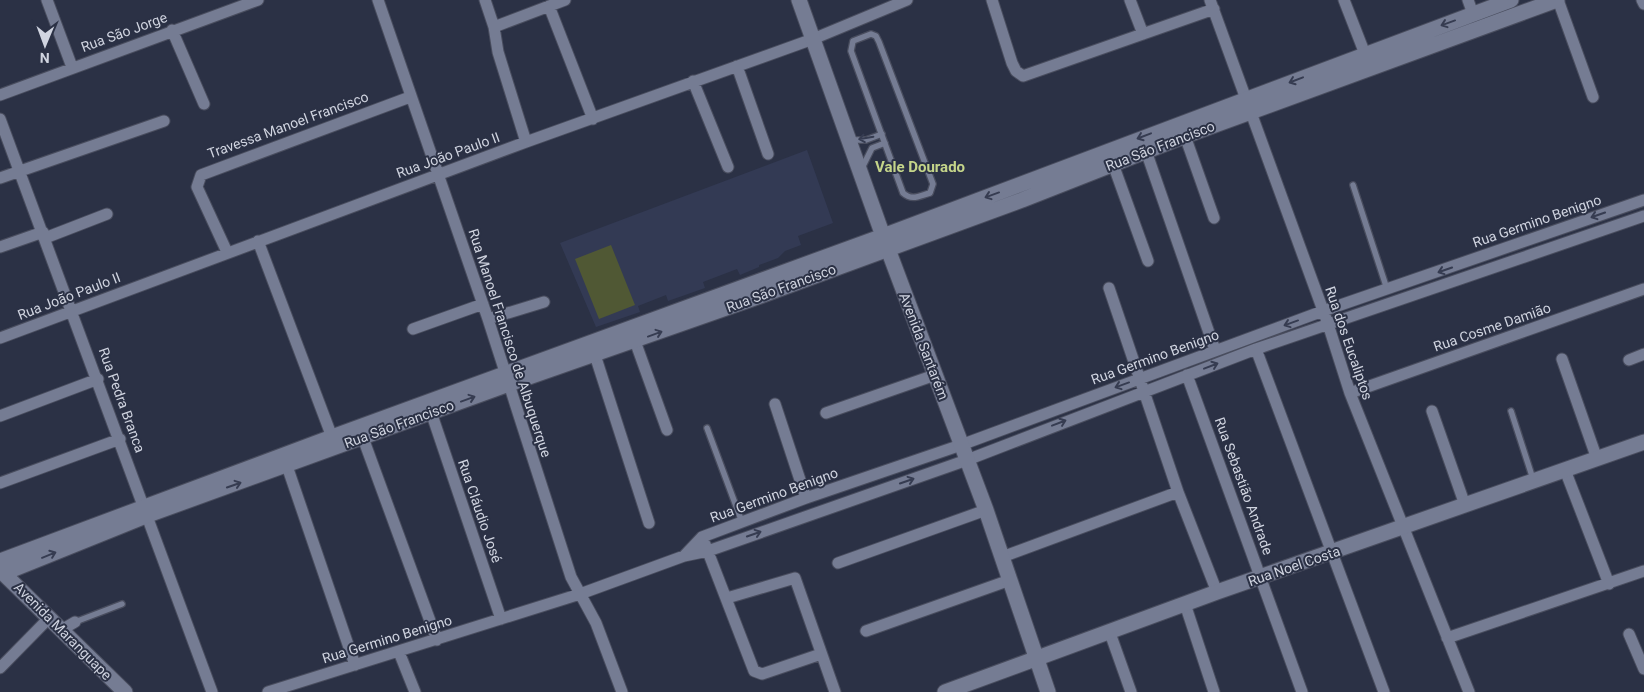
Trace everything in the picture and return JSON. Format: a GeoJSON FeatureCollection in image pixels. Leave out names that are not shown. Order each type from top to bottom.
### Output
{"type":"FeatureCollection","features":[{"type":"Feature","properties":{"kind":"street"},"geometry":{"type":"LineString","coordinates":[[47,0],[72,67]]}},
{"type":"Feature","properties":{"kind":"street","name":"Rua São Jorge"},"geometry":{"type":"LineString","coordinates":[[0,95],[172,30],[258,0]]}},
{"type":"Feature","properties":{"kind":"street","name":"Rua Manoel Francisco de Albuquerque"},"geometry":{"type":"LineString","coordinates":[[378,0],[483,304],[571,577],[596,623],[622,692]]}},
{"type":"Feature","properties":{"kind":"street"},"geometry":{"type":"LineString","coordinates":[[485,0],[494,27],[498,52],[526,142]]}},
{"type":"Feature","properties":{"kind":"street"},"geometry":{"type":"LineString","coordinates":[[494,27],[565,0]]}},
{"type":"Feature","properties":{"kind":"street","name":"Avenida Santarém"},"geometry":{"type":"LineString","coordinates":[[799,0],[885,243],[986,510],[1048,692]]}},
{"type":"Feature","properties":{"kind":"street"},"geometry":{"type":"LineString","coordinates":[[992,0],[1012,63],[1016,71],[1023,76],[1143,34],[1212,5]]}},
{"type":"Feature","properties":{"kind":"street"},"geometry":{"type":"LineString","coordinates":[[1130,0],[1143,34]]}},
{"type":"Feature","properties":{"kind":"street"},"geometry":{"type":"LineString","coordinates":[[1344,0],[1365,54]]}},
{"type":"Feature","properties":{"kind":"street","name":"Rua São Francisco"},"geometry":{"type":"LineString","coordinates":[[1,568],[332,437],[507,379],[885,243],[1113,164],[1185,136],[1471,7],[1510,0]]}},
{"type":"Feature","properties":{"kind":"street"},"geometry":{"type":"LineString","coordinates":[[1558,0],[1592,97]]}},
{"type":"Feature","properties":{"kind":"street","name":"Rua São Francisco"},"geometry":{"type":"LineString","coordinates":[[147,510],[287,466],[431,412],[507,379],[595,355],[635,341],[885,243],[1249,106],[1558,0]]}},
{"type":"Feature","properties":{"kind":"street"},"geometry":{"type":"LineString","coordinates":[[1642,0],[1644,4]]}},
{"type":"Feature","properties":{"kind":"street","name":"Rua João Paulo II"},"geometry":{"type":"LineString","coordinates":[[0,338],[226,252],[813,39],[900,1]]}},
{"type":"Feature","properties":{"kind":"street","name":"Rua dos Eucaliptos"},"geometry":{"type":"LineString","coordinates":[[1212,5],[1328,324],[1350,393],[1469,692]]}},
{"type":"Feature","properties":{"kind":"street"},"geometry":{"type":"LineString","coordinates":[[549,6],[593,119]]}},
{"type":"Feature","properties":{"kind":"street"},"geometry":{"type":"LineString","coordinates":[[172,30],[204,104]]}},
{"type":"Feature","properties":{"kind":"street"},"geometry":{"type":"LineString","coordinates":[[737,66],[768,154]]}},
{"type":"Feature","properties":{"kind":"street"},"geometry":{"type":"LineString","coordinates":[[693,81],[728,167]]}},
{"type":"Feature","properties":{"kind":"street","name":"Travessa Manoel Francisco"},"geometry":{"type":"LineString","coordinates":[[226,252],[197,187],[201,175],[410,97]]}},
{"type":"Feature","properties":{"kind":"street","name":"Rua Pedra Branca"},"geometry":{"type":"LineString","coordinates":[[0,119],[10,175],[44,235],[147,510],[176,596],[212,692]]}},
{"type":"Feature","properties":{"kind":"street"},"geometry":{"type":"LineString","coordinates":[[10,175],[164,121]]}},
{"type":"Feature","properties":{"kind":"street"},"geometry":{"type":"LineString","coordinates":[[1185,136],[1214,218]]}},
{"type":"Feature","properties":{"kind":"street"},"geometry":{"type":"LineString","coordinates":[[1146,151],[1215,350]]}},
{"type":"Feature","properties":{"kind":"street"},"geometry":{"type":"LineString","coordinates":[[1113,164],[1148,261]]}},
{"type":"Feature","properties":{"kind":"street","name":"Rua Germino Benigno"},"geometry":{"type":"LineString","coordinates":[[684,556],[702,537],[806,498],[961,445],[1215,350],[1644,200]]}},
{"type":"Feature","properties":{"kind":"street"},"geometry":{"type":"LineString","coordinates":[[0,248],[107,214]]}},
{"type":"Feature","properties":{"kind":"street","name":"Rua Germino Benigno"},"geometry":{"type":"LineString","coordinates":[[268,692],[580,594],[684,556],[708,551],[967,460],[1144,390],[1256,349],[1644,216]]}},
{"type":"Feature","properties":{"kind":"street"},"geometry":{"type":"LineString","coordinates":[[258,241],[332,437]]}},
{"type":"Feature","properties":{"kind":"street"},"geometry":{"type":"LineString","coordinates":[[1109,288],[1178,492],[1217,592]]}},
{"type":"Feature","properties":{"kind":"street","name":"Rua Cosme Damião"},"geometry":{"type":"LineString","coordinates":[[1350,393],[1644,289]]}},
{"type":"Feature","properties":{"kind":"street"},"geometry":{"type":"LineString","coordinates":[[488,319],[544,302]]}},
{"type":"Feature","properties":{"kind":"street"},"geometry":{"type":"LineString","coordinates":[[413,329],[483,304]]}},
{"type":"Feature","properties":{"kind":"street"},"geometry":{"type":"LineString","coordinates":[[635,341],[667,430]]}},
{"type":"Feature","properties":{"kind":"street"},"geometry":{"type":"LineString","coordinates":[[1256,349],[1384,692]]}},
{"type":"Feature","properties":{"kind":"street"},"geometry":{"type":"LineString","coordinates":[[1629,360],[1644,354]]}},
{"type":"Feature","properties":{"kind":"street"},"geometry":{"type":"LineString","coordinates":[[595,355],[649,523]]}},
{"type":"Feature","properties":{"kind":"street"},"geometry":{"type":"LineString","coordinates":[[1562,359],[1597,459]]}},
{"type":"Feature","properties":{"kind":"street"},"geometry":{"type":"LineString","coordinates":[[826,413],[935,375]]}},
{"type":"Feature","properties":{"kind":"street","name":"Rua Sebastião Andrade"},"geometry":{"type":"LineString","coordinates":[[1187,375],[1302,692]]}},
{"type":"Feature","properties":{"kind":"street"},"geometry":{"type":"LineString","coordinates":[[0,416],[98,379]]}},
{"type":"Feature","properties":{"kind":"street"},"geometry":{"type":"LineString","coordinates":[[775,404],[806,498]]}},
{"type":"Feature","properties":{"kind":"street"},"geometry":{"type":"LineString","coordinates":[[1432,411],[1465,505]]}},
{"type":"Feature","properties":{"kind":"street","name":"Rua Cláudio José"},"geometry":{"type":"LineString","coordinates":[[431,412],[501,619]]}},
{"type":"Feature","properties":{"kind":"street"},"geometry":{"type":"LineString","coordinates":[[363,438],[436,640]]}},
{"type":"Feature","properties":{"kind":"street"},"geometry":{"type":"LineString","coordinates":[[0,484],[120,439]]}},
{"type":"Feature","properties":{"kind":"street","name":"Rua Noel Costa"},"geometry":{"type":"LineString","coordinates":[[945,692],[1110,633],[1217,592],[1644,442]]}},
{"type":"Feature","properties":{"kind":"street"},"geometry":{"type":"LineString","coordinates":[[287,466],[355,665]]}},
{"type":"Feature","properties":{"kind":"street"},"geometry":{"type":"LineString","coordinates":[[1566,470],[1609,584]]}},
{"type":"Feature","properties":{"kind":"street"},"geometry":{"type":"LineString","coordinates":[[1002,556],[1178,492]]}},
{"type":"Feature","properties":{"kind":"street"},"geometry":{"type":"LineString","coordinates":[[838,563],[986,510]]}},
{"type":"Feature","properties":{"kind":"street"},"geometry":{"type":"LineString","coordinates":[[702,537],[727,598],[750,665],[756,673],[762,674],[821,654]]}},
{"type":"Feature","properties":{"kind":"street","name":"Avenida Maranguape"},"geometry":{"type":"LineString","coordinates":[[1,568],[50,617],[69,626],[125,692]]}},
{"type":"Feature","properties":{"kind":"street"},"geometry":{"type":"LineString","coordinates":[[1447,638],[1644,571]]}},
{"type":"Feature","properties":{"kind":"street"},"geometry":{"type":"LineString","coordinates":[[727,598],[795,578],[835,692]]}},
{"type":"Feature","properties":{"kind":"street"},"geometry":{"type":"LineString","coordinates":[[866,631],[1010,580]]}},
{"type":"Feature","properties":{"kind":"street"},"geometry":{"type":"LineString","coordinates":[[1185,604],[1214,692]]}},
{"type":"Feature","properties":{"kind":"street"},"geometry":{"type":"LineString","coordinates":[[0,668],[50,617]]}},
{"type":"Feature","properties":{"kind":"street"},"geometry":{"type":"LineString","coordinates":[[1110,633],[1130,692]]}},
{"type":"Feature","properties":{"kind":"street"},"geometry":{"type":"LineString","coordinates":[[1629,634],[1644,668]]}},
{"type":"Feature","properties":{"kind":"street"},"geometry":{"type":"LineString","coordinates":[[399,652],[414,692]]}},
{"type":"Feature","properties":{"kind":"lane"},"geometry":{"type":"LineString","coordinates":[[871,34],[876,36],[879,42],[933,184],[930,193],[914,198],[908,197],[903,193],[882,134],[851,52],[853,41],[871,34]]}},
{"type":"Feature","properties":{"kind":"lane"},"geometry":{"type":"LineString","coordinates":[[849,140],[866,140],[882,134]]}},
{"type":"Feature","properties":{"kind":"lane"},"geometry":{"type":"LineString","coordinates":[[860,173],[872,148],[885,142]]}},
{"type":"Feature","properties":{"kind":"lane"},"geometry":{"type":"LineString","coordinates":[[1353,185],[1387,289]]}},
{"type":"Feature","properties":{"kind":"lane"},"geometry":{"type":"LineString","coordinates":[[1511,411],[1534,481]]}},
{"type":"Feature","properties":{"kind":"lane"},"geometry":{"type":"LineString","coordinates":[[707,428],[742,522]]}},
{"type":"Feature","properties":{"kind":"lane"},"geometry":{"type":"LineString","coordinates":[[69,626],[122,604]]}},
{"type":"Feature","properties":{"kind":"shaded area"},"geometry":{"type":"Polygon","coordinates":[[[807,150],[833,223],[798,236],[801,245],[785,251],[778,258],[759,265],[759,267],[740,275],[737,269],[703,282],[705,288],[668,301],[666,295],[638,306],[640,312],[596,327],[560,243],[807,150]]]}},
{"type":"Feature","properties":{"kind":"green space"},"geometry":{"type":"Polygon","coordinates":[[[611,245],[635,305],[599,319],[575,259],[611,245]]]}},
{"type":"Feature","properties":{"kind":"district","name":"Vale Dourado"},"geometry":{"type":"Point","coordinates":[920,167]}}]}
